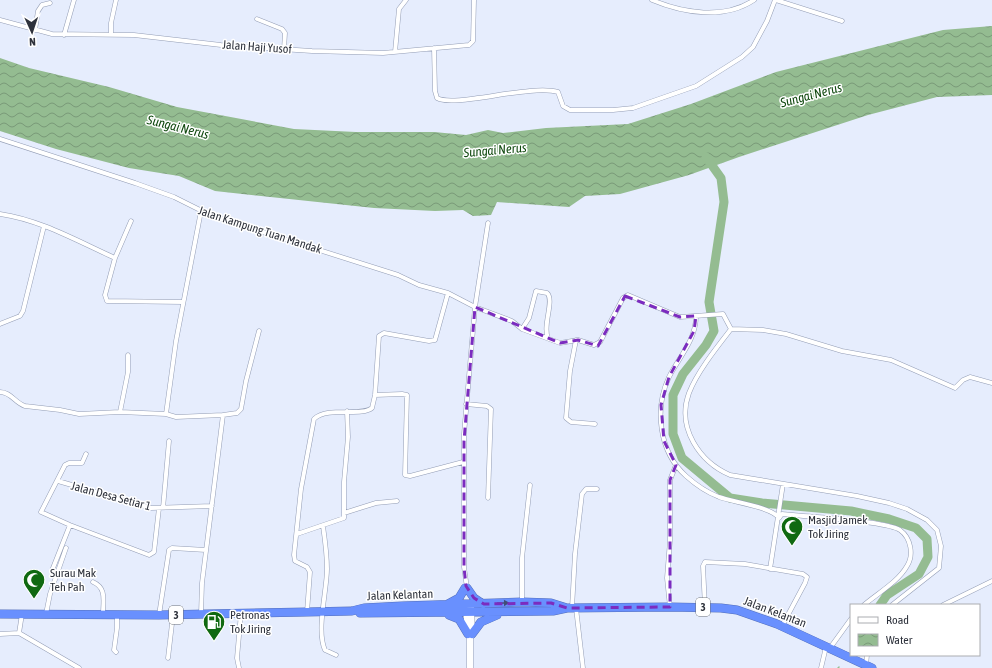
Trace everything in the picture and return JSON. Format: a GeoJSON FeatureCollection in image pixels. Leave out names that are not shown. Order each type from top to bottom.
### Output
{"type":"FeatureCollection","features":[{"type":"Feature","properties":{"kind":"highway"},"geometry":{"type":"LineString","coordinates":[[443,606],[459,598],[466,587],[474,598],[484,604]]}},
{"type":"Feature","properties":{"kind":"highway","name":"Jalan Kelantan"},"geometry":{"type":"LineString","coordinates":[[352,611],[364,614],[430,613],[469,608],[484,604],[522,602],[551,603],[572,608]]}},
{"type":"Feature","properties":{"kind":"highway","name":"Jalan Kelantan"},"geometry":{"type":"LineString","coordinates":[[352,611],[386,607],[443,606],[510,612],[553,611],[572,608],[670,607],[705,607],[737,610],[753,614],[782,626],[862,665]]}},
{"type":"Feature","properties":{"kind":"highway","name":"3"},"geometry":{"type":"LineString","coordinates":[[0,614],[173,615],[352,611]]}},
{"type":"Feature","properties":{"kind":"highway"},"geometry":{"type":"LineString","coordinates":[[430,613],[459,619],[470,636],[476,627],[485,619],[510,612]]}},
{"type":"Feature","properties":{"kind":"street"},"geometry":{"type":"LineString","coordinates":[[64,35],[74,0]]}},
{"type":"Feature","properties":{"kind":"street"},"geometry":{"type":"LineString","coordinates":[[111,34],[111,23],[116,0]]}},
{"type":"Feature","properties":{"kind":"street"},"geometry":{"type":"LineString","coordinates":[[395,52],[399,9],[406,0]]}},
{"type":"Feature","properties":{"kind":"street","name":"Jalan Haji Yusof"},"geometry":{"type":"LineString","coordinates":[[0,20],[34,30],[64,35],[111,34],[284,49],[395,52],[469,44],[473,41],[474,0]]}},
{"type":"Feature","properties":{"kind":"street"},"geometry":{"type":"LineString","coordinates":[[652,0],[678,9],[711,13],[744,6],[754,0]]}},
{"type":"Feature","properties":{"kind":"street"},"geometry":{"type":"LineString","coordinates":[[434,48],[435,91],[440,100],[454,100],[506,93],[544,90],[558,92],[562,106],[570,110],[623,109],[643,105],[690,89],[742,57],[757,40],[775,0],[842,21]]}},
{"type":"Feature","properties":{"kind":"street"},"geometry":{"type":"LineString","coordinates":[[34,30],[38,11],[42,5],[50,3]]}},
{"type":"Feature","properties":{"kind":"street"},"geometry":{"type":"LineString","coordinates":[[256,18],[282,29],[285,33],[284,49]]}},
{"type":"Feature","properties":{"kind":"street","name":"Jalan Kampung Tuan Mandak"},"geometry":{"type":"LineString","coordinates":[[0,139],[136,182],[174,197],[200,211],[283,239],[372,266],[419,285],[448,293],[475,307],[512,321],[522,329],[564,343],[576,340],[594,345],[600,342],[623,298],[628,295],[680,317],[696,316]]}},
{"type":"Feature","properties":{"kind":"street"},"geometry":{"type":"LineString","coordinates":[[166,414],[183,302],[200,211]]}},
{"type":"Feature","properties":{"kind":"street"},"geometry":{"type":"LineString","coordinates":[[0,214],[29,220],[63,233],[115,258]]}},
{"type":"Feature","properties":{"kind":"street"},"geometry":{"type":"LineString","coordinates":[[131,221],[115,258],[105,295],[107,301],[183,302]]}},
{"type":"Feature","properties":{"kind":"street"},"geometry":{"type":"LineString","coordinates":[[470,668],[469,608],[464,567],[463,462],[466,404],[475,307],[488,223]]}},
{"type":"Feature","properties":{"kind":"street"},"geometry":{"type":"LineString","coordinates":[[0,324],[20,316],[23,311],[44,226]]}},
{"type":"Feature","properties":{"kind":"street"},"geometry":{"type":"LineString","coordinates":[[522,329],[529,318],[536,292],[547,293],[550,298],[545,330],[548,338]]}},
{"type":"Feature","properties":{"kind":"street"},"geometry":{"type":"LineString","coordinates":[[307,612],[310,572],[307,567],[298,563],[294,559],[301,489],[312,422],[318,416],[347,411],[370,410],[374,405],[376,395],[379,336],[384,333],[429,341],[435,340],[448,293]]}},
{"type":"Feature","properties":{"kind":"street"},"geometry":{"type":"LineString","coordinates":[[731,329],[723,314],[696,316],[696,326],[691,339],[669,377],[662,398],[664,441],[676,465],[702,489],[721,498],[772,512],[779,516]]}},
{"type":"Feature","properties":{"kind":"street"},"geometry":{"type":"LineString","coordinates":[[731,329],[777,332],[854,354],[891,360],[956,388],[963,380],[970,378],[992,383]]}},
{"type":"Feature","properties":{"kind":"street"},"geometry":{"type":"LineString","coordinates":[[731,329],[689,392],[686,412],[688,430],[698,452],[708,463],[719,470],[744,478],[857,496],[897,505],[917,514],[934,526],[939,536],[941,546],[940,566],[936,571],[893,604]]}},
{"type":"Feature","properties":{"kind":"street"},"geometry":{"type":"LineString","coordinates":[[0,392],[7,393],[20,405],[79,414],[120,412],[166,414],[176,417],[237,413],[241,409],[246,381],[259,331]]}},
{"type":"Feature","properties":{"kind":"street"},"geometry":{"type":"LineString","coordinates":[[576,340],[570,371],[566,418],[570,422],[595,424]]}},
{"type":"Feature","properties":{"kind":"street"},"geometry":{"type":"LineString","coordinates":[[120,412],[128,372],[128,355]]}},
{"type":"Feature","properties":{"kind":"street"},"geometry":{"type":"LineString","coordinates":[[376,395],[405,394],[408,398],[405,475],[410,476],[463,462]]}},
{"type":"Feature","properties":{"kind":"street"},"geometry":{"type":"LineString","coordinates":[[466,404],[487,406],[491,409],[488,498]]}},
{"type":"Feature","properties":{"kind":"street"},"geometry":{"type":"LineString","coordinates":[[297,534],[341,520],[344,513],[344,482],[348,437],[347,411]]}},
{"type":"Feature","properties":{"kind":"street"},"geometry":{"type":"LineString","coordinates":[[200,614],[201,588],[223,415]]}},
{"type":"Feature","properties":{"kind":"street"},"geometry":{"type":"LineString","coordinates":[[53,568],[70,525],[149,555],[154,552],[169,441]]}},
{"type":"Feature","properties":{"kind":"street","name":"Jalan Desa Setiar 1"},"geometry":{"type":"LineString","coordinates":[[70,525],[42,512],[66,464],[82,463],[86,454]]}},
{"type":"Feature","properties":{"kind":"street"},"geometry":{"type":"LineString","coordinates":[[670,607],[667,578],[670,542],[670,480],[676,465]]}},
{"type":"Feature","properties":{"kind":"street","name":"Jalan Desa Setiar 1"},"geometry":{"type":"LineString","coordinates":[[58,481],[140,506],[161,508],[212,506]]}},
{"type":"Feature","properties":{"kind":"street"},"geometry":{"type":"LineString","coordinates":[[770,569],[783,484]]}},
{"type":"Feature","properties":{"kind":"street"},"geometry":{"type":"LineString","coordinates":[[522,602],[522,558],[530,485]]}},
{"type":"Feature","properties":{"kind":"street"},"geometry":{"type":"LineString","coordinates":[[583,668],[572,608],[575,554],[582,494],[586,489],[597,489]]}},
{"type":"Feature","properties":{"kind":"street"},"geometry":{"type":"LineString","coordinates":[[344,513],[379,502],[397,501]]}},
{"type":"Feature","properties":{"kind":"street"},"geometry":{"type":"LineString","coordinates":[[779,516],[782,514],[793,514],[866,523],[894,528],[904,534],[911,548],[908,565],[899,576],[865,604]]}},
{"type":"Feature","properties":{"kind":"street"},"geometry":{"type":"LineString","coordinates":[[323,526],[327,565],[322,639],[324,648],[336,656]]}},
{"type":"Feature","properties":{"kind":"street"},"geometry":{"type":"LineString","coordinates":[[46,614],[50,594],[66,548]]}},
{"type":"Feature","properties":{"kind":"street"},"geometry":{"type":"LineString","coordinates":[[159,615],[169,550],[172,548],[206,550]]}},
{"type":"Feature","properties":{"kind":"street"},"geometry":{"type":"LineString","coordinates":[[705,607],[703,566],[705,562],[745,564],[803,574],[806,576],[805,583],[782,626]]}},
{"type":"Feature","properties":{"kind":"street"},"geometry":{"type":"LineString","coordinates":[[945,604],[992,580]]}},
{"type":"Feature","properties":{"kind":"street"},"geometry":{"type":"LineString","coordinates":[[93,582],[98,584],[104,592],[103,615]]}},
{"type":"Feature","properties":{"kind":"street"},"geometry":{"type":"LineString","coordinates":[[239,668],[237,658],[241,613]]}},
{"type":"Feature","properties":{"kind":"street"},"geometry":{"type":"LineString","coordinates":[[19,633],[22,614]]}},
{"type":"Feature","properties":{"kind":"street"},"geometry":{"type":"LineString","coordinates":[[116,652],[114,650],[117,615]]}},
{"type":"Feature","properties":{"kind":"street"},"geometry":{"type":"LineString","coordinates":[[168,658],[173,615]]}},
{"type":"Feature","properties":{"kind":"street"},"geometry":{"type":"LineString","coordinates":[[821,668],[829,648],[850,620]]}},
{"type":"Feature","properties":{"kind":"street"},"geometry":{"type":"LineString","coordinates":[[0,634],[19,633],[79,668]]}},
{"type":"Feature","properties":{"kind":"street"},"geometry":{"type":"LineString","coordinates":[[862,665],[866,656]]}},
{"type":"Feature","properties":{"kind":"highlighted area"},"geometry":{"type":"Polygon","coordinates":[[[625,296],[680,317],[696,316],[694,331],[669,377],[661,405],[664,441],[676,465],[670,480],[670,607],[567,608],[551,603],[484,604],[474,598],[466,586],[464,567],[464,441],[475,307],[560,343],[578,340],[598,346],[625,296]]]}},
{"type":"Feature","properties":{"kind":"water","name":"Sungai Nerus"},"geometry":{"type":"Polygon","coordinates":[[[992,26],[992,95],[937,97],[868,115],[689,175],[620,194],[585,196],[569,207],[497,202],[491,215],[473,216],[463,210],[435,211],[374,208],[215,191],[179,176],[129,168],[56,149],[0,131],[0,58],[29,68],[109,87],[177,107],[294,129],[356,132],[434,132],[466,135],[488,130],[503,133],[546,128],[628,124],[691,104],[776,72],[943,30],[992,26]]]}},
{"type":"Feature","properties":{"kind":"waterway"},"geometry":{"type":"LineString","coordinates":[[706,157],[721,178],[724,202],[709,302],[714,331],[706,345],[683,374],[673,395],[673,434],[682,458],[730,498],[762,503],[851,511],[889,519],[916,528],[927,539],[928,557],[919,574],[887,595],[881,604]]}},
{"type":"Feature","properties":{"kind":"place","name":"Masjid Jamek Tok Jiring"},"geometry":{"type":"Point","coordinates":[792,546]}},
{"type":"Feature","properties":{"kind":"place","name":"Surau Mak Teh Pah"},"geometry":{"type":"Point","coordinates":[34,600]}},
{"type":"Feature","properties":{"kind":"place","name":"Petronas Tok Jiring"},"geometry":{"type":"Point","coordinates":[214,642]}}]}
